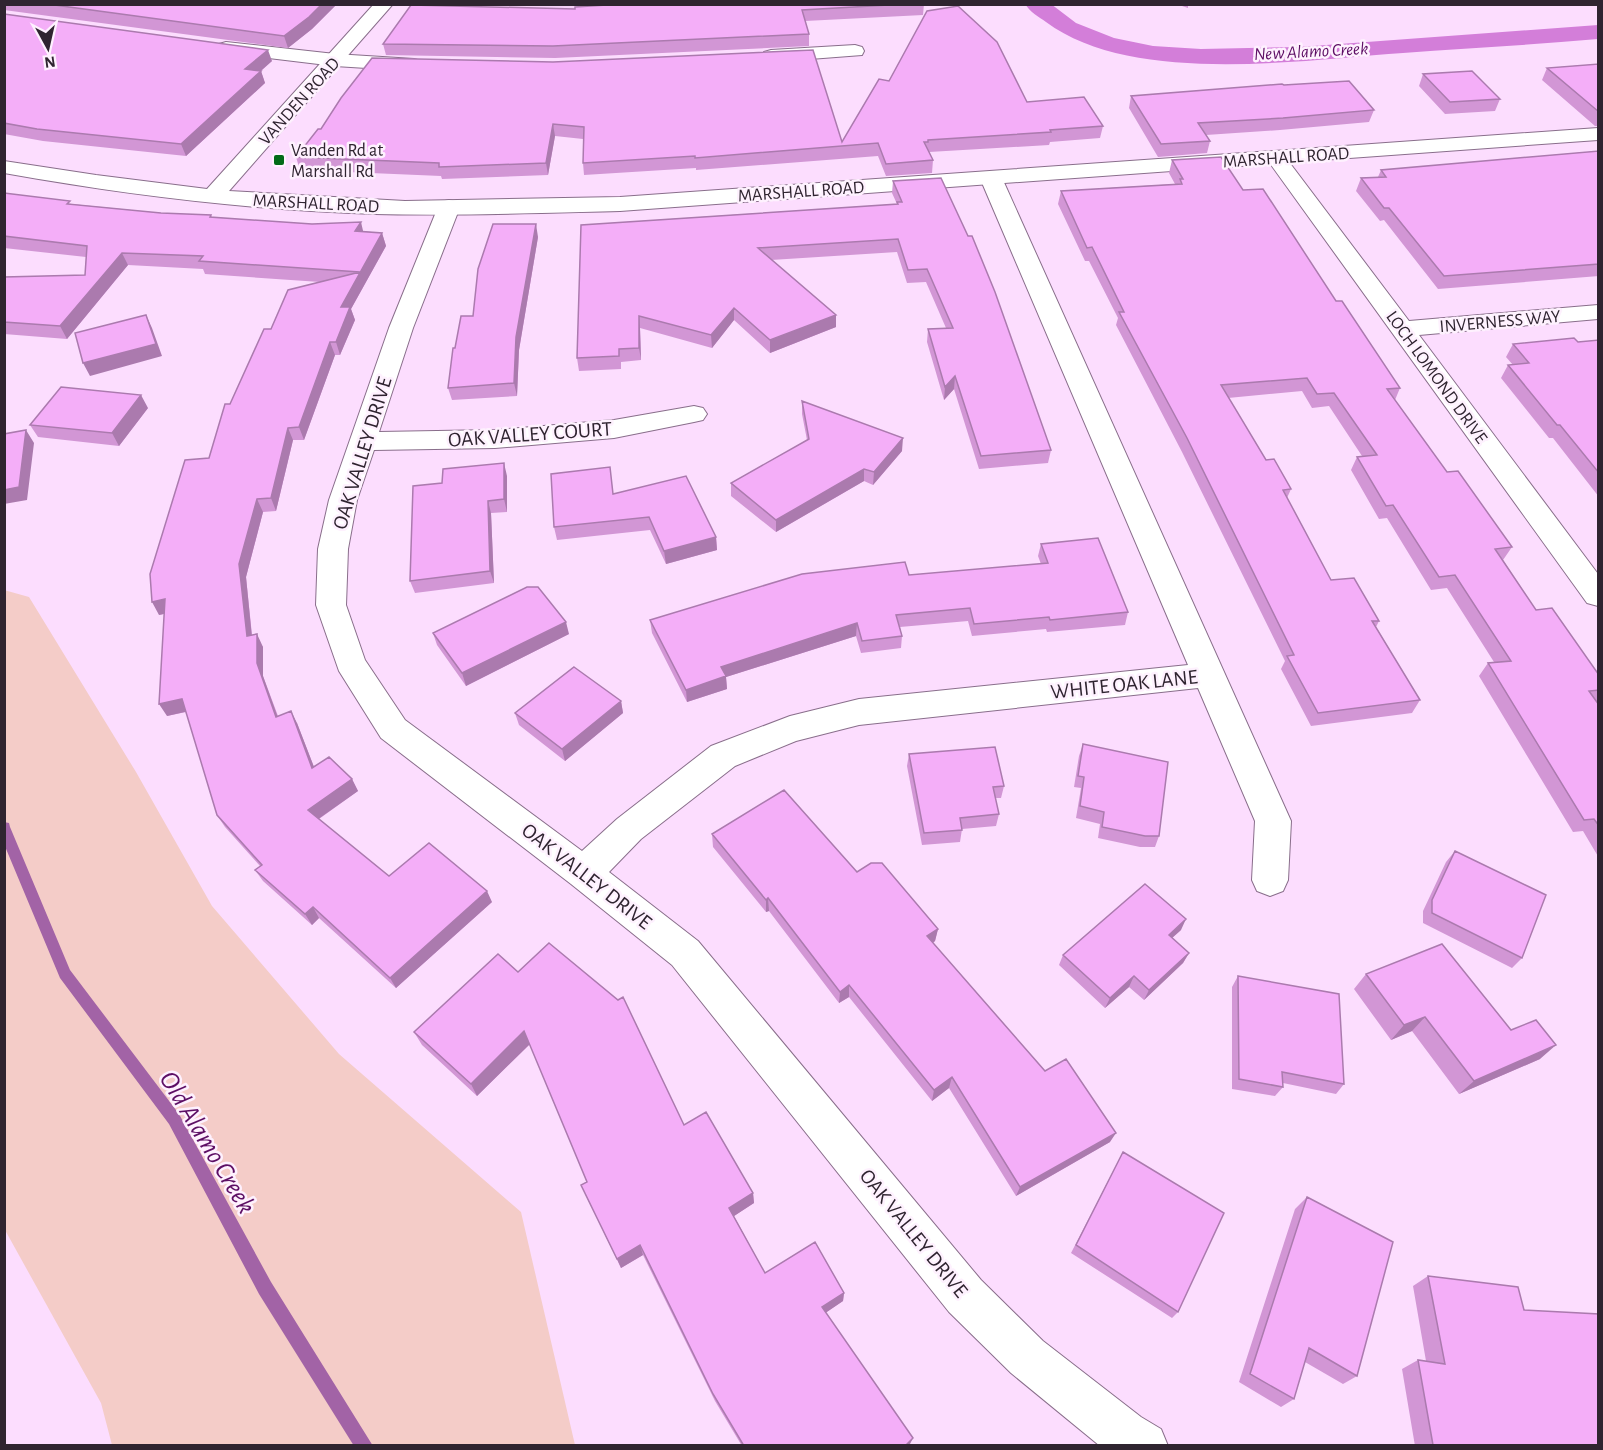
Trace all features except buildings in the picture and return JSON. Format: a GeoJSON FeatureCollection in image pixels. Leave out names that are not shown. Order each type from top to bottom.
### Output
{"type":"FeatureCollection","features":[{"type":"Feature","properties":{"kind":"street","name":"VANDEN ROAD"},"geometry":{"type":"LineString","coordinates":[[213,196],[384,4]]}},
{"type":"Feature","properties":{"kind":"street"},"geometry":{"type":"LineString","coordinates":[[207,45],[335,60],[435,66]]}},
{"type":"Feature","properties":{"kind":"street"},"geometry":{"type":"LineString","coordinates":[[750,58],[855,51]]}},
{"type":"Feature","properties":{"kind":"street","name":"MARSHALL ROAD"},"geometry":{"type":"LineString","coordinates":[[4,167],[105,184],[213,196],[374,207],[620,204],[1599,134]]}},
{"type":"Feature","properties":{"kind":"street","name":"LOCH LOMOND DRIVE"},"geometry":{"type":"LineString","coordinates":[[1276,158],[1599,596]]}},
{"type":"Feature","properties":{"kind":"street","name":"WHITE OAK LANE"},"geometry":{"type":"LineString","coordinates":[[584,873],[629,829],[723,756],[790,729],[859,712],[1208,675],[991,178]]}},
{"type":"Feature","properties":{"kind":"street","name":"OAK VALLEY DRIVE"},"geometry":{"type":"LineString","coordinates":[[449,207],[401,328],[343,500],[333,549],[331,605],[350,663],[393,729],[584,873],[685,953],[965,1296],[1027,1357],[1125,1434],[1144,1446]]}},
{"type":"Feature","properties":{"kind":"street","name":"INVERNESS WAY"},"geometry":{"type":"LineString","coordinates":[[1402,329],[1599,312]]}},
{"type":"Feature","properties":{"kind":"street","name":"OAK VALLEY COURT"},"geometry":{"type":"LineString","coordinates":[[364,441],[507,438],[614,429],[694,414]]}},
{"type":"Feature","properties":{"kind":"street"},"geometry":{"type":"LineString","coordinates":[[1208,675],[1273,821],[1270,880]]}},
{"type":"Feature","properties":{"kind":"shaded area"},"geometry":{"type":"Polygon","coordinates":[[[413,4],[741,5],[621,13],[409,9],[413,4]]]}},
{"type":"Feature","properties":{"kind":"shaded area"},"geometry":{"type":"Polygon","coordinates":[[[4,590],[29,597],[136,772],[212,906],[339,1054],[521,1212],[575,1445],[112,1445],[101,1403],[5,1230],[4,590]]]}},
{"type":"Feature","properties":{"kind":"waterway","name":"New Alamo Creek"},"geometry":{"type":"LineString","coordinates":[[1036,4],[1068,28],[1108,44],[1153,53],[1201,56],[1299,54],[1598,32]]}},
{"type":"Feature","properties":{"kind":"waterway","name":"Old Alamo Creek"},"geometry":{"type":"LineString","coordinates":[[4,827],[65,974],[174,1119],[265,1288],[364,1446]]}},
{"type":"Feature","properties":{"kind":"place","name":"Vanden Rd at Marshall Rd"},"geometry":{"type":"Point","coordinates":[279,160]}}]}
